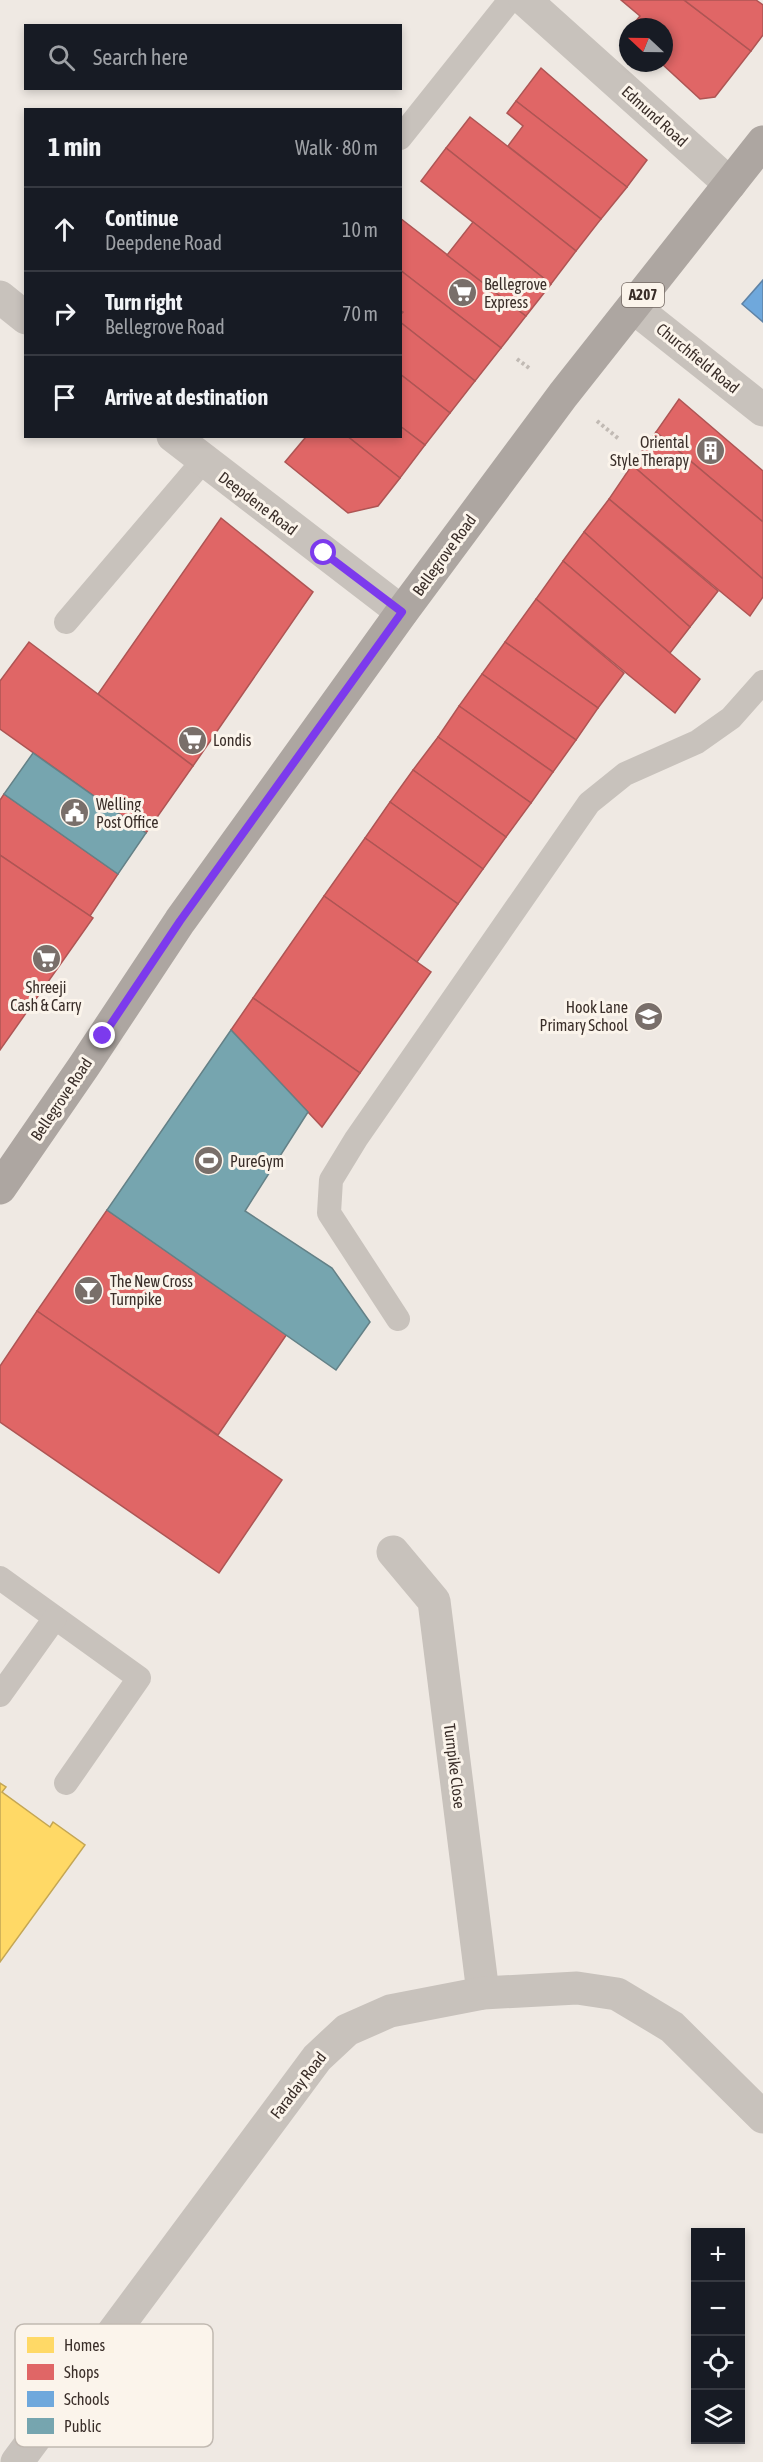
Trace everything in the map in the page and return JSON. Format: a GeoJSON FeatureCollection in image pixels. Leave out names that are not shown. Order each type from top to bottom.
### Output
{"type":"FeatureCollection","features":[{"type":"Feature","properties":{"kind":"main road","name":"Bellegrove Road"},"geometry":{"type":"LineString","coordinates":[[0,1188],[180,921],[402,612],[523,448],[763,142]]}},
{"type":"Feature","properties":{"kind":"street","name":"Edmund Road"},"geometry":{"type":"LineString","coordinates":[[525,0],[730,184]]}},
{"type":"Feature","properties":{"kind":"street"},"geometry":{"type":"LineString","coordinates":[[0,297],[24,316]]}},
{"type":"Feature","properties":{"kind":"street","name":"Churchfield Road"},"geometry":{"type":"LineString","coordinates":[[633,307],[763,410]]}},
{"type":"Feature","properties":{"kind":"street","name":"Deepdene Road"},"geometry":{"type":"LineString","coordinates":[[175,438],[402,612]]}},
{"type":"Feature","properties":{"kind":"street","name":"Turnpike Close"},"geometry":{"type":"LineString","coordinates":[[393,1552],[434,1601],[483,1993]]}},
{"type":"Feature","properties":{"kind":"street","name":"Faraday Road"},"geometry":{"type":"LineString","coordinates":[[119,2324],[317,2058],[347,2030],[390,2011],[483,1993],[577,1988],[617,1994],[672,2028],[763,2117]]}},
{"type":"Feature","properties":{"kind":"street","name":"Faraday Road"},"geometry":{"type":"LineString","coordinates":[[17,2462],[28,2447]]}},
{"type":"Feature","properties":{"kind":"lane"},"geometry":{"type":"LineString","coordinates":[[402,135],[510,0]]}},
{"type":"Feature","properties":{"kind":"lane"},"geometry":{"type":"LineString","coordinates":[[66,622],[203,461]]}},
{"type":"Feature","properties":{"kind":"lane"},"geometry":{"type":"LineString","coordinates":[[398,1319],[329,1213],[330,1180],[589,803],[625,774],[697,742],[731,718],[763,682]]}},
{"type":"Feature","properties":{"kind":"lane"},"geometry":{"type":"LineString","coordinates":[[0,1578],[139,1678],[66,1783]]}},
{"type":"Feature","properties":{"kind":"lane"},"geometry":{"type":"LineString","coordinates":[[0,1695],[55,1618]]}},
{"type":"Feature","properties":{"kind":"path"},"geometry":{"type":"LineString","coordinates":[[596,420],[619,439]]}},
{"type":"Feature","properties":{"kind":"building: Homes"},"geometry":{"type":"Polygon","coordinates":[[[0,1783],[6,1787],[2,1792],[50,1827],[53,1822],[85,1845],[0,1962],[0,1783]]]}},
{"type":"Feature","properties":{"kind":"building: Shops"},"geometry":{"type":"Polygon","coordinates":[[[621,0],[684,0],[751,51],[715,97],[700,99],[671,72],[673,72],[673,18],[638,18],[640,16],[621,0]]]}},
{"type":"Feature","properties":{"kind":"building: Shops"},"geometry":{"type":"Polygon","coordinates":[[[684,0],[756,0],[763,5],[763,35],[751,51],[684,0]]]}},
{"type":"Feature","properties":{"kind":"building: Shops"},"geometry":{"type":"Polygon","coordinates":[[[541,68],[647,160],[627,187],[516,101],[541,68]]]}},
{"type":"Feature","properties":{"kind":"building: Shops"},"geometry":{"type":"Polygon","coordinates":[[[516,101],[627,187],[601,219],[508,146],[523,126],[507,113],[516,101]]]}},
{"type":"Feature","properties":{"kind":"building: Shops"},"geometry":{"type":"Polygon","coordinates":[[[470,117],[601,219],[576,251],[446,148],[470,117]]]}},
{"type":"Feature","properties":{"kind":"building: Shops"},"geometry":{"type":"Polygon","coordinates":[[[446,148],[576,251],[551,284],[421,181],[446,148]]]}},
{"type":"Feature","properties":{"kind":"building: Shops","name":"Bellegrove Express"},"geometry":{"type":"Polygon","coordinates":[[[402,220],[526,316],[501,348],[402,272],[402,220]]]}},
{"type":"Feature","properties":{"kind":"building: Shops"},"geometry":{"type":"Polygon","coordinates":[[[473,222],[551,284],[526,316],[447,255],[473,222]]]}},
{"type":"Feature","properties":{"kind":"building: Shops"},"geometry":{"type":"Polygon","coordinates":[[[402,272],[501,348],[475,381],[402,324],[402,272]]]}},
{"type":"Feature","properties":{"kind":"building: Shops"},"geometry":{"type":"Polygon","coordinates":[[[402,324],[475,381],[450,413],[402,376],[402,324]]]}},
{"type":"Feature","properties":{"kind":"building: Shops"},"geometry":{"type":"Polygon","coordinates":[[[402,376],[450,413],[425,445],[402,428],[402,376]]]}},
{"type":"Feature","properties":{"kind":"building: Shops","name":"Oriental Style Therapy"},"geometry":{"type":"Polygon","coordinates":[[[679,399],[763,471],[763,522],[656,432],[679,399]]]}},
{"type":"Feature","properties":{"kind":"building: Shops"},"geometry":{"type":"Polygon","coordinates":[[[402,428],[425,445],[400,478],[350,438],[402,438],[402,428]]]}},
{"type":"Feature","properties":{"kind":"building: Shops"},"geometry":{"type":"Polygon","coordinates":[[[656,432],[763,522],[763,579],[632,465],[656,432]]]}},
{"type":"Feature","properties":{"kind":"building: Shops"},"geometry":{"type":"Polygon","coordinates":[[[305,438],[350,438],[400,478],[378,506],[348,513],[285,462],[305,438]]]}},
{"type":"Feature","properties":{"kind":"building: Shops"},"geometry":{"type":"Polygon","coordinates":[[[632,465],[763,579],[763,597],[750,616],[609,499],[632,465]]]}},
{"type":"Feature","properties":{"kind":"building: Shops"},"geometry":{"type":"Polygon","coordinates":[[[609,499],[718,591],[690,627],[584,532],[609,499]]]}},
{"type":"Feature","properties":{"kind":"building: Shops"},"geometry":{"type":"Polygon","coordinates":[[[221,518],[313,592],[193,766],[98,694],[221,518]]]}},
{"type":"Feature","properties":{"kind":"building: Shops"},"geometry":{"type":"Polygon","coordinates":[[[584,532],[690,627],[670,653],[563,561],[584,532]]]}},
{"type":"Feature","properties":{"kind":"building: Shops"},"geometry":{"type":"Polygon","coordinates":[[[563,561],[700,679],[675,713],[536,599],[563,561]]]}},
{"type":"Feature","properties":{"kind":"building: Shops"},"geometry":{"type":"Polygon","coordinates":[[[536,599],[624,673],[598,708],[505,642],[536,599]]]}},
{"type":"Feature","properties":{"kind":"building: Shops"},"geometry":{"type":"Polygon","coordinates":[[[29,642],[193,766],[146,833],[0,729],[0,681],[29,642]]]}},
{"type":"Feature","properties":{"kind":"building: Shops"},"geometry":{"type":"Polygon","coordinates":[[[505,642],[598,708],[576,740],[482,674],[505,642]]]}},
{"type":"Feature","properties":{"kind":"building: Shops"},"geometry":{"type":"Polygon","coordinates":[[[482,674],[576,740],[553,772],[459,706],[482,674]]]}},
{"type":"Feature","properties":{"kind":"building: Shops"},"geometry":{"type":"Polygon","coordinates":[[[459,706],[553,772],[531,803],[438,737],[459,706]]]}},
{"type":"Feature","properties":{"kind":"building: Shops"},"geometry":{"type":"Polygon","coordinates":[[[438,737],[531,803],[506,837],[413,770],[438,737]]]}},
{"type":"Feature","properties":{"kind":"building: Shops"},"geometry":{"type":"Polygon","coordinates":[[[413,770],[506,837],[483,869],[390,802],[413,770]]]}},
{"type":"Feature","properties":{"kind":"building: Shops"},"geometry":{"type":"Polygon","coordinates":[[[4,794],[118,874],[90,916],[0,855],[0,800],[4,794]]]}},
{"type":"Feature","properties":{"kind":"building: Shops"},"geometry":{"type":"Polygon","coordinates":[[[390,802],[483,869],[458,904],[365,838],[390,802]]]}},
{"type":"Feature","properties":{"kind":"building: Shops"},"geometry":{"type":"Polygon","coordinates":[[[365,838],[458,904],[417,962],[324,896],[365,838]]]}},
{"type":"Feature","properties":{"kind":"building: Shops"},"geometry":{"type":"Polygon","coordinates":[[[0,855],[93,918],[0,1050],[0,855]]]}},
{"type":"Feature","properties":{"kind":"building: Shops"},"geometry":{"type":"Polygon","coordinates":[[[324,896],[431,972],[360,1073],[253,998],[324,896]]]}},
{"type":"Feature","properties":{"kind":"building: Shops"},"geometry":{"type":"Polygon","coordinates":[[[253,998],[360,1073],[322,1127],[231,1030],[253,998]]]}},
{"type":"Feature","properties":{"kind":"building: Shops"},"geometry":{"type":"Polygon","coordinates":[[[107,1210],[287,1334],[218,1435],[37,1311],[107,1210]]]}},
{"type":"Feature","properties":{"kind":"building: Shops"},"geometry":{"type":"Polygon","coordinates":[[[37,1311],[282,1480],[219,1573],[0,1422],[0,1366],[37,1311]]]}},
{"type":"Feature","properties":{"kind":"building: Schools"},"geometry":{"type":"Polygon","coordinates":[[[763,280],[763,322],[742,304],[763,280]]]}},
{"type":"Feature","properties":{"kind":"building: Public","name":"Welling Post Office"},"geometry":{"type":"Polygon","coordinates":[[[33,753],[146,833],[118,874],[4,794],[33,753]]]}},
{"type":"Feature","properties":{"kind":"building: Public","name":"PureGym"},"geometry":{"type":"Polygon","coordinates":[[[231,1030],[308,1112],[245,1211],[332,1268],[370,1322],[336,1370],[107,1210],[231,1030]]]}},
{"type":"Feature","properties":{"kind":"place","name":"Bellegrove Express"},"geometry":{"type":"Point","coordinates":[463,293]}},
{"type":"Feature","properties":{"kind":"place","name":"Oriental Style Therapy"},"geometry":{"type":"Point","coordinates":[710,451]}},
{"type":"Feature","properties":{"kind":"place","name":"Londis"},"geometry":{"type":"Point","coordinates":[192,740]}},
{"type":"Feature","properties":{"kind":"place","name":"Welling Post Office"},"geometry":{"type":"Point","coordinates":[75,813]}},
{"type":"Feature","properties":{"kind":"place","name":"Shreeji Cash & Carry"},"geometry":{"type":"Point","coordinates":[46,959]}},
{"type":"Feature","properties":{"kind":"place","name":"Hook Lane Primary School"},"geometry":{"type":"Point","coordinates":[649,1016]}},
{"type":"Feature","properties":{"kind":"place","name":"PureGym"},"geometry":{"type":"Point","coordinates":[209,1161]}},
{"type":"Feature","properties":{"kind":"place","name":"The New Cross Turnpike"},"geometry":{"type":"Point","coordinates":[89,1290]}},
{"type":"Feature","properties":{"kind":"route"},"geometry":{"type":"LineString","coordinates":[[103,1036],[180,921],[402,612],[324,553]]}}]}
